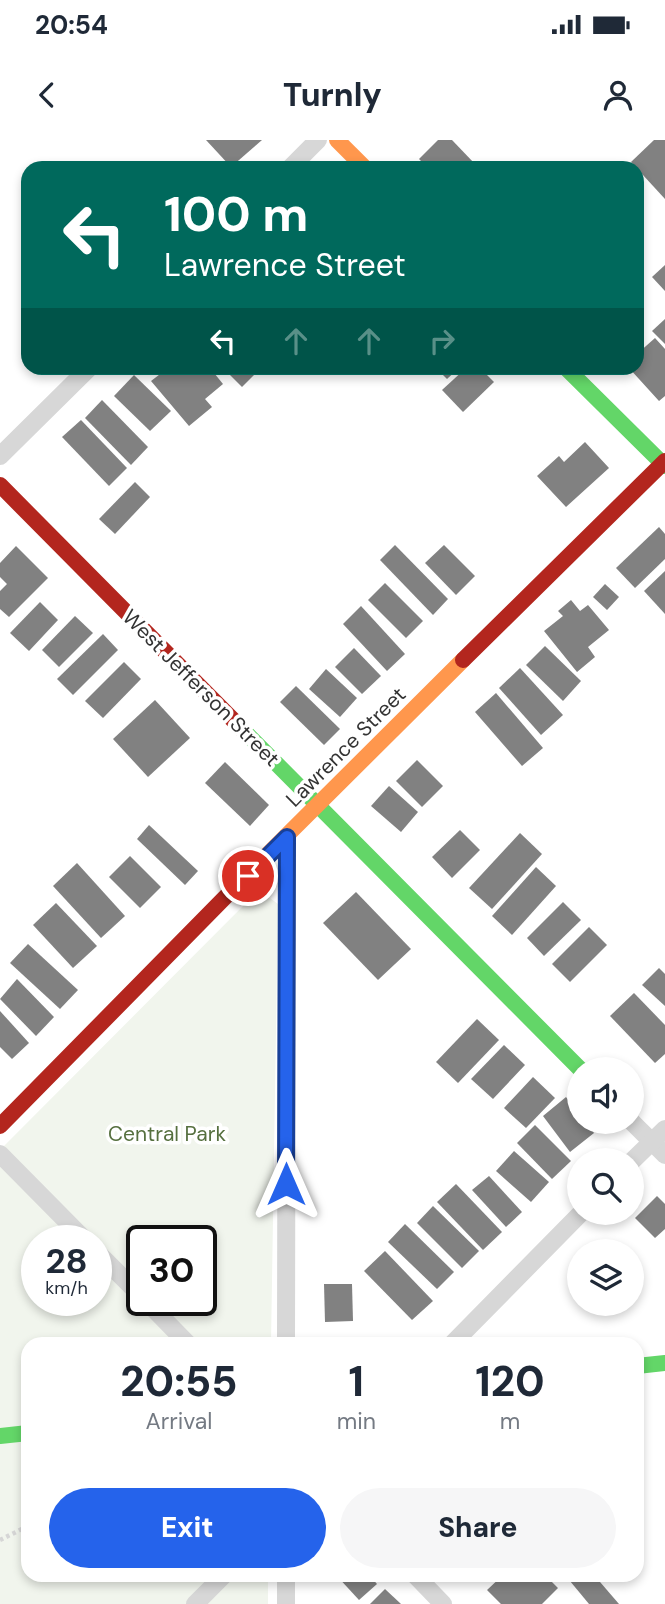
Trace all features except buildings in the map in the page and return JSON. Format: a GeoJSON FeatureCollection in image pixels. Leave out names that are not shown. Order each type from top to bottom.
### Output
{"type":"FeatureCollection","features":[{"type":"Feature","properties":{"kind":"street"},"geometry":{"type":"LineString","coordinates":[[297,161],[318,140]]}},
{"type":"Feature","properties":{"kind":"street"},"geometry":{"type":"LineString","coordinates":[[337,140],[358,161]]}},
{"type":"Feature","properties":{"kind":"street"},"geometry":{"type":"LineString","coordinates":[[0,456],[82,375]]}},
{"type":"Feature","properties":{"kind":"street"},"geometry":{"type":"LineString","coordinates":[[573,375],[664,464]]}},
{"type":"Feature","properties":{"kind":"street","name":"Lawrence Street"},"geometry":{"type":"LineString","coordinates":[[0,1126],[317,805],[664,464]]}},
{"type":"Feature","properties":{"kind":"street","name":"West Jefferson Street"},"geometry":{"type":"LineString","coordinates":[[0,485],[568,1057]]}},
{"type":"Feature","properties":{"kind":"street"},"geometry":{"type":"LineString","coordinates":[[286,1337],[287,837]]}},
{"type":"Feature","properties":{"kind":"street"},"geometry":{"type":"LineString","coordinates":[[644,1148],[665,1129]]}},
{"type":"Feature","properties":{"kind":"street"},"geometry":{"type":"LineString","coordinates":[[644,1134],[665,1155]]}},
{"type":"Feature","properties":{"kind":"street"},"geometry":{"type":"LineString","coordinates":[[0,1154],[70,1225]]}},
{"type":"Feature","properties":{"kind":"street"},"geometry":{"type":"LineString","coordinates":[[459,1337],[569,1225]]}},
{"type":"Feature","properties":{"kind":"street"},"geometry":{"type":"LineString","coordinates":[[112,1267],[126,1282]]}},
{"type":"Feature","properties":{"kind":"street"},"geometry":{"type":"LineString","coordinates":[[160,1316],[181,1337]]}},
{"type":"Feature","properties":{"kind":"street"},"geometry":{"type":"LineString","coordinates":[[644,1365],[665,1363]]}},
{"type":"Feature","properties":{"kind":"street"},"geometry":{"type":"LineString","coordinates":[[0,1436],[21,1434]]}},
{"type":"Feature","properties":{"kind":"street"},"geometry":{"type":"LineString","coordinates":[[195,1604],[217,1582]]}},
{"type":"Feature","properties":{"kind":"street"},"geometry":{"type":"LineString","coordinates":[[286,1582],[286,1604]]}},
{"type":"Feature","properties":{"kind":"street"},"geometry":{"type":"LineString","coordinates":[[422,1582],[443,1604]]}},
{"type":"Feature","properties":{"kind":"path"},"geometry":{"type":"LineString","coordinates":[[0,1540],[21,1529]]}},
{"type":"Feature","properties":{"kind":"green space","name":"Central Park"},"geometry":{"type":"Polygon","coordinates":[[[266,895],[278,904],[271,1337],[21,1337],[21,1582],[268,1582],[268,1604],[0,1604],[0,1150],[253,896],[266,895]]]}},
{"type":"Feature","properties":{"kind":"traffic: fast"},"geometry":{"type":"LineString","coordinates":[[573,375],[665,466]]}},
{"type":"Feature","properties":{"kind":"traffic: fast"},"geometry":{"type":"LineString","coordinates":[[244,731],[568,1057]]}},
{"type":"Feature","properties":{"kind":"traffic: fast"},"geometry":{"type":"LineString","coordinates":[[644,1365],[665,1363]]}},
{"type":"Feature","properties":{"kind":"traffic: fast"},"geometry":{"type":"LineString","coordinates":[[0,1436],[21,1434]]}},
{"type":"Feature","properties":{"kind":"traffic: slow"},"geometry":{"type":"LineString","coordinates":[[337,140],[358,161]]}},
{"type":"Feature","properties":{"kind":"traffic: slow"},"geometry":{"type":"LineString","coordinates":[[247,875],[463,660]]}},
{"type":"Feature","properties":{"kind":"traffic: jam"},"geometry":{"type":"LineString","coordinates":[[463,660],[665,461]]}},
{"type":"Feature","properties":{"kind":"traffic: jam"},"geometry":{"type":"LineString","coordinates":[[0,485],[244,731]]}},
{"type":"Feature","properties":{"kind":"traffic: jam"},"geometry":{"type":"LineString","coordinates":[[0,1126],[247,875]]}},
{"type":"Feature","properties":{"kind":"route"},"geometry":{"type":"LineString","coordinates":[[248,876],[287,837],[286,1184]]}}]}
